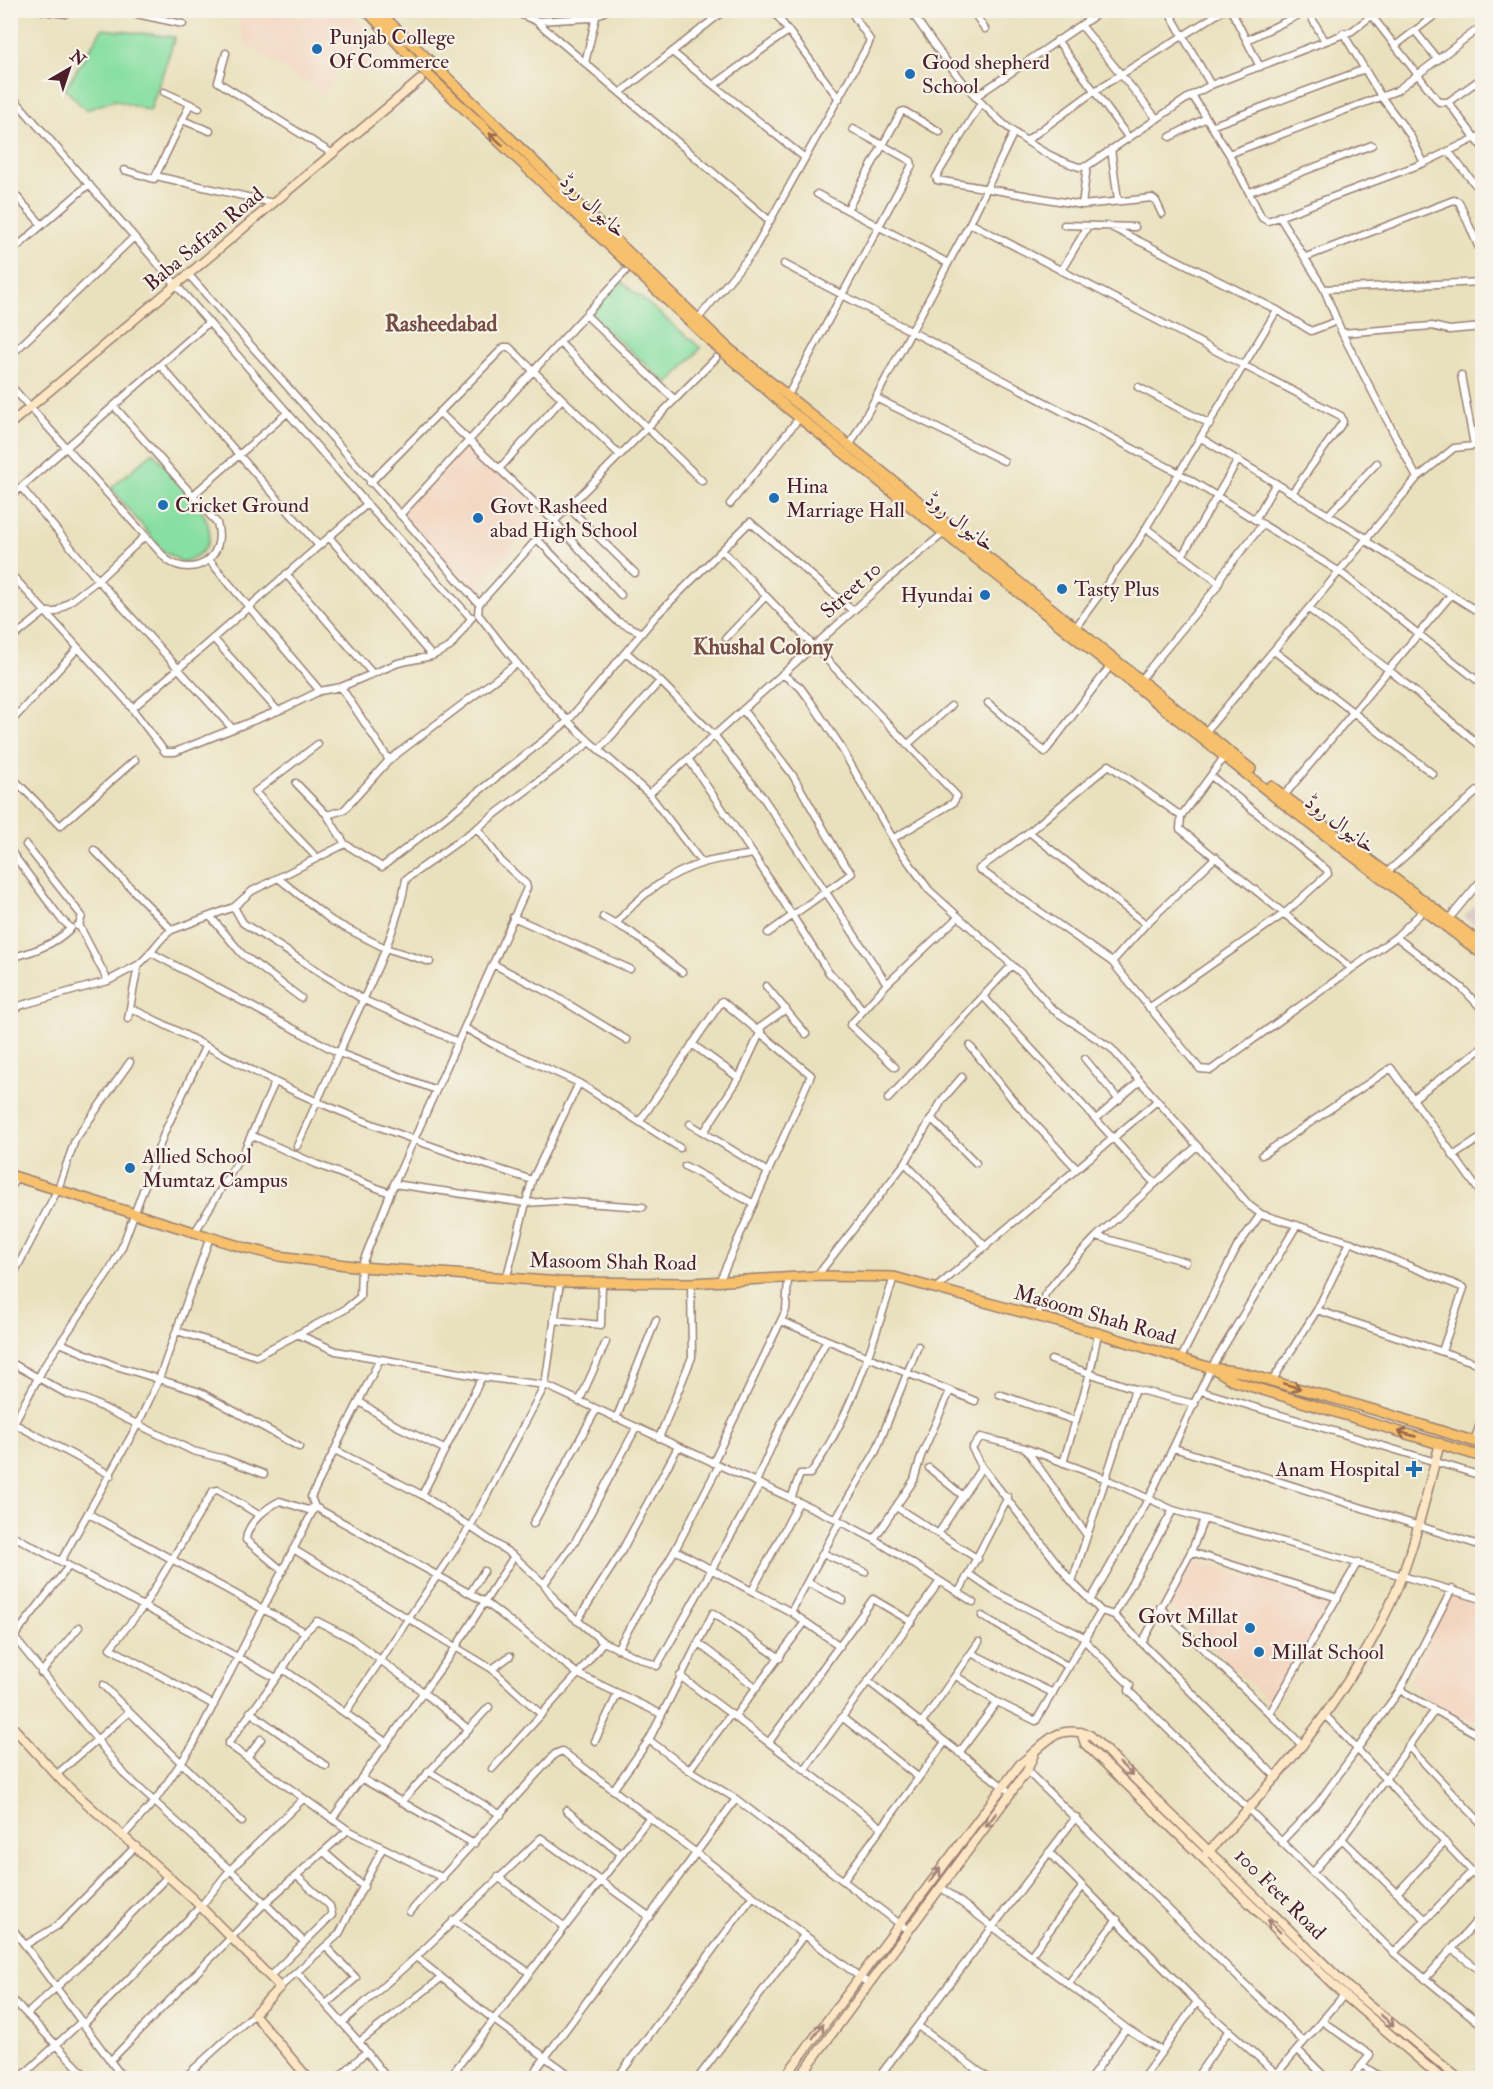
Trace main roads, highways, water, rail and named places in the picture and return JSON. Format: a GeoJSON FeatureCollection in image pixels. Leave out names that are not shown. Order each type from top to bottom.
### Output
{"type":"FeatureCollection","features":[{"type":"Feature","properties":{"kind":"main road","name":"خانیوال روڈ"},"geometry":{"type":"LineString","coordinates":[[366,10],[420,67],[698,330],[800,417],[944,533],[1140,679],[1225,756],[1446,922],[1482,954]]}},
{"type":"Feature","properties":{"kind":"main road","name":"خانیوال روڈ"},"geometry":{"type":"LineString","coordinates":[[377,10],[697,320],[787,398],[1073,630],[1111,665],[1204,735],[1282,798]]}},
{"type":"Feature","properties":{"kind":"main road","name":"Baba Safran Road"},"geometry":{"type":"LineString","coordinates":[[10,424],[31,409],[420,80]]}},
{"type":"Feature","properties":{"kind":"main road","name":"خانیوال روڈ"},"geometry":{"type":"LineString","coordinates":[[1384,875],[1424,910],[1482,944]]}},
{"type":"Feature","properties":{"kind":"main road","name":"Masoom Shah Road"},"geometry":{"type":"LineString","coordinates":[[13,1176],[279,1257],[361,1267],[507,1276],[560,1282],[691,1283],[817,1276],[894,1276],[1213,1368],[1272,1381],[1378,1410],[1479,1442]]}},
{"type":"Feature","properties":{"kind":"main road","name":"Masoom Shah Road"},"geometry":{"type":"LineString","coordinates":[[1213,1368],[1244,1384],[1482,1457]]}},
{"type":"Feature","properties":{"kind":"main road"},"geometry":{"type":"LineString","coordinates":[[1375,1425],[1378,1410]]}},
{"type":"Feature","properties":{"kind":"main road"},"geometry":{"type":"LineString","coordinates":[[1479,1442],[1482,1421]]}},
{"type":"Feature","properties":{"kind":"main road"},"geometry":{"type":"LineString","coordinates":[[1207,1853],[1277,1778],[1303,1746],[1383,1621],[1402,1574],[1440,1443]]}},
{"type":"Feature","properties":{"kind":"main road"},"geometry":{"type":"LineString","coordinates":[[10,1724],[56,1775],[201,1906],[280,1987],[254,2014],[308,2079]]}},
{"type":"Feature","properties":{"kind":"main road","name":"100 Feet Road"},"geometry":{"type":"LineString","coordinates":[[784,2079],[858,1976],[1020,1764],[1056,1733],[1069,1730],[1090,1735],[1344,1995],[1438,2078]]}},
{"type":"Feature","properties":{"kind":"main road","name":"100 Feet Road"},"geometry":{"type":"LineString","coordinates":[[798,2079],[1027,1771],[1034,1753]]}},
{"type":"Feature","properties":{"kind":"main road","name":"100 Feet Road"},"geometry":{"type":"LineString","coordinates":[[1207,1853],[1348,1988],[1458,2079]]}},
{"type":"Feature","properties":{"kind":"place","name":"Punjab College Of Commerce"},"geometry":{"type":"Point","coordinates":[317,49]}},
{"type":"Feature","properties":{"kind":"place","name":"Good shepherd School"},"geometry":{"type":"Point","coordinates":[910,74]}},
{"type":"Feature","properties":{"kind":"place","name":"Hina Marriage Hall"},"geometry":{"type":"Point","coordinates":[774,498]}},
{"type":"Feature","properties":{"kind":"place","name":"Cricket Ground"},"geometry":{"type":"Point","coordinates":[163,505]}},
{"type":"Feature","properties":{"kind":"place","name":"Govt Rasheed abad High School"},"geometry":{"type":"Point","coordinates":[478,518]}},
{"type":"Feature","properties":{"kind":"place","name":"Tasty Plus"},"geometry":{"type":"Point","coordinates":[1062,589]}},
{"type":"Feature","properties":{"kind":"place","name":"Hyundai"},"geometry":{"type":"Point","coordinates":[985,595]}},
{"type":"Feature","properties":{"kind":"place","name":"Allied School Mumtaz Campus"},"geometry":{"type":"Point","coordinates":[130,1168]}},
{"type":"Feature","properties":{"kind":"place","name":"Anam Hospital"},"geometry":{"type":"Point","coordinates":[1414,1469]}},
{"type":"Feature","properties":{"kind":"place","name":"Govt Millat School"},"geometry":{"type":"Point","coordinates":[1250,1628]}},
{"type":"Feature","properties":{"kind":"place","name":"Millat School"},"geometry":{"type":"Point","coordinates":[1259,1652]}},
{"type":"Feature","properties":{"kind":"district","name":"Rasheedabad"},"geometry":{"type":"Point","coordinates":[441,324]}},
{"type":"Feature","properties":{"kind":"district","name":"Khushal Colony"},"geometry":{"type":"Point","coordinates":[763,647]}}]}
